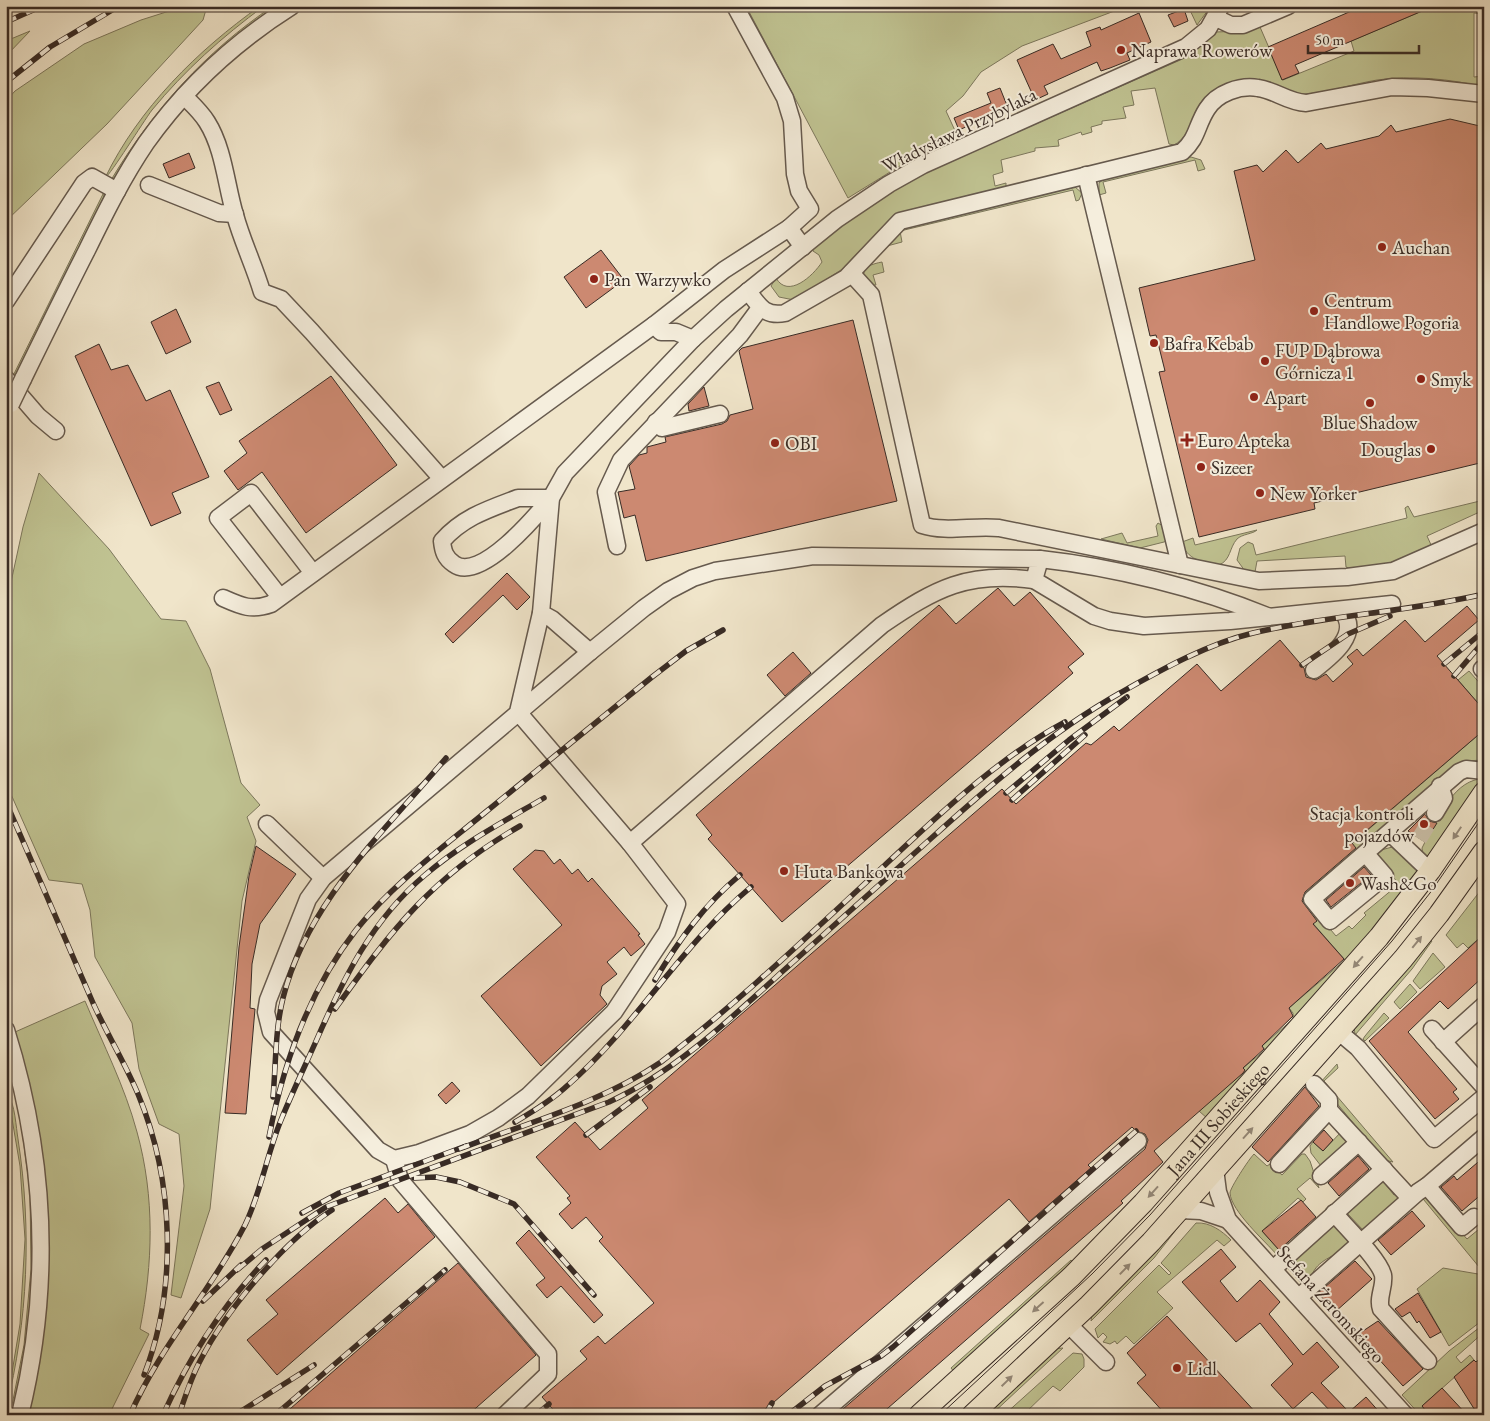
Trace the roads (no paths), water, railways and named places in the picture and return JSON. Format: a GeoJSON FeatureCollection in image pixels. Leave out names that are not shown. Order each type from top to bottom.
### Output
{"type":"FeatureCollection","features":[{"type":"Feature","properties":{"kind":"main road","name":"Jana III Sobieskiego"},"geometry":{"type":"LineString","coordinates":[[919,1415],[1061,1286],[1127,1221],[1374,944],[1430,871],[1484,792]]}},
{"type":"Feature","properties":{"kind":"main road","name":"Jana III Sobieskiego"},"geometry":{"type":"LineString","coordinates":[[972,1415],[1118,1276],[1180,1210],[1428,929],[1483,852]]}},
{"type":"Feature","properties":{"kind":"street"},"geometry":{"type":"LineString","coordinates":[[8,408],[14,379],[116,191],[146,143],[184,96],[212,67],[243,41],[292,6]]}},
{"type":"Feature","properties":{"kind":"street"},"geometry":{"type":"LineString","coordinates":[[222,598],[245,608],[258,609],[280,598],[654,325],[724,270],[789,228],[810,209],[799,191],[795,174],[791,115],[780,86],[734,6]]}},
{"type":"Feature","properties":{"kind":"street"},"geometry":{"type":"LineString","coordinates":[[1219,12],[1231,25],[1243,25],[1288,6]]}},
{"type":"Feature","properties":{"kind":"street","name":"Władysława Przybylaka"},"geometry":{"type":"LineString","coordinates":[[551,498],[565,473],[694,339],[748,291],[837,219],[888,184],[923,165],[1184,48],[1204,33],[1219,12]]}},
{"type":"Feature","properties":{"kind":"street"},"geometry":{"type":"LineString","coordinates":[[748,291],[760,308],[772,314],[785,313],[851,273],[900,221],[1182,152],[1196,138],[1206,110],[1212,102],[1219,96],[1237,89],[1258,88],[1293,102],[1306,104],[1392,88],[1428,88],[1484,94]]}},
{"type":"Feature","properties":{"kind":"street"},"geometry":{"type":"LineString","coordinates":[[184,96],[198,110],[210,129],[226,175],[234,214],[244,244],[254,263],[262,292],[281,299],[442,478]]}},
{"type":"Feature","properties":{"kind":"street"},"geometry":{"type":"LineString","coordinates":[[1086,175],[1180,565]]}},
{"type":"Feature","properties":{"kind":"street"},"geometry":{"type":"LineString","coordinates":[[6,301],[84,183],[92,177],[116,191]]}},
{"type":"Feature","properties":{"kind":"street"},"geometry":{"type":"LineString","coordinates":[[149,185],[219,213],[234,214]]}},
{"type":"Feature","properties":{"kind":"street"},"geometry":{"type":"LineString","coordinates":[[789,228],[803,247]]}},
{"type":"Feature","properties":{"kind":"street"},"geometry":{"type":"LineString","coordinates":[[851,273],[870,295],[922,525],[932,528],[981,526],[999,528],[1259,581],[1379,574],[1408,566],[1484,531]]}},
{"type":"Feature","properties":{"kind":"street"},"geometry":{"type":"LineString","coordinates":[[617,546],[606,492],[621,460],[740,335],[760,308]]}},
{"type":"Feature","properties":{"kind":"street"},"geometry":{"type":"LineString","coordinates":[[654,325],[661,332],[676,332],[694,339]]}},
{"type":"Feature","properties":{"kind":"street"},"geometry":{"type":"LineString","coordinates":[[14,379],[38,416],[56,431]]}},
{"type":"Feature","properties":{"kind":"street"},"geometry":{"type":"LineString","coordinates":[[656,422],[662,428],[720,414]]}},
{"type":"Feature","properties":{"kind":"street"},"geometry":{"type":"LineString","coordinates":[[280,598],[218,518],[251,493],[313,573]]}},
{"type":"Feature","properties":{"kind":"street"},"geometry":{"type":"LineString","coordinates":[[518,498],[551,498],[517,536],[491,557],[473,566],[457,567],[448,560],[443,552],[442,541],[452,530],[477,513],[518,498]]}},
{"type":"Feature","properties":{"kind":"street"},"geometry":{"type":"LineString","coordinates":[[518,712],[541,613],[551,498]]}},
{"type":"Feature","properties":{"kind":"street"},"geometry":{"type":"LineString","coordinates":[[514,1412],[548,1374],[548,1354],[400,1180],[394,1159],[378,1150],[277,1042],[267,1023],[268,1000],[293,935],[308,899],[323,878],[590,652],[668,591],[693,578],[715,572],[813,556],[1040,559],[1085,564],[1227,600],[1269,617]]}},
{"type":"Feature","properties":{"kind":"street"},"geometry":{"type":"LineString","coordinates":[[1034,580],[1040,559]]}},
{"type":"Feature","properties":{"kind":"street"},"geometry":{"type":"LineString","coordinates":[[630,843],[882,625],[914,603],[953,584],[987,577],[1012,577],[1034,580],[1094,616],[1128,624],[1156,626],[1342,611],[1392,604]]}},
{"type":"Feature","properties":{"kind":"street"},"geometry":{"type":"LineString","coordinates":[[1314,670],[1336,653],[1348,634],[1348,618],[1342,611]]}},
{"type":"Feature","properties":{"kind":"street"},"geometry":{"type":"LineString","coordinates":[[541,613],[552,618],[590,652]]}},
{"type":"Feature","properties":{"kind":"street"},"geometry":{"type":"LineString","coordinates":[[394,1159],[447,1143],[498,1118],[542,1083],[620,1005],[667,932],[677,904],[630,843],[518,712]]}},
{"type":"Feature","properties":{"kind":"street"},"geometry":{"type":"LineString","coordinates":[[1366,854],[1440,786],[1466,769],[1484,771]]}},
{"type":"Feature","properties":{"kind":"street"},"geometry":{"type":"LineString","coordinates":[[1435,813],[1444,798],[1440,786]]}},
{"type":"Feature","properties":{"kind":"street"},"geometry":{"type":"LineString","coordinates":[[266,824],[323,878]]}},
{"type":"Feature","properties":{"kind":"street"},"geometry":{"type":"LineString","coordinates":[[1390,833],[1430,871]]}},
{"type":"Feature","properties":{"kind":"street"},"geometry":{"type":"LineString","coordinates":[[1411,853],[1420,839]]}},
{"type":"Feature","properties":{"kind":"street"},"geometry":{"type":"LineString","coordinates":[[1443,1042],[1483,1006]]}},
{"type":"Feature","properties":{"kind":"street"},"geometry":{"type":"LineString","coordinates":[[1432,1029],[1484,1087]]}},
{"type":"Feature","properties":{"kind":"street"},"geometry":{"type":"LineString","coordinates":[[6,1030],[31,1125],[41,1205],[42,1264],[38,1312],[31,1365],[20,1415]]}},
{"type":"Feature","properties":{"kind":"street"},"geometry":{"type":"LineString","coordinates":[[1339,1032],[1358,1048],[1434,1139],[1484,1097]]}},
{"type":"Feature","properties":{"kind":"street"},"geometry":{"type":"LineString","coordinates":[[1314,1084],[1329,1100],[1330,1110],[1410,1198]]}},
{"type":"Feature","properties":{"kind":"street"},"geometry":{"type":"LineString","coordinates":[[1279,1164],[1330,1110]]}},
{"type":"Feature","properties":{"kind":"street"},"geometry":{"type":"LineString","coordinates":[[1299,1298],[1410,1198],[1428,1186],[1484,1138]]}},
{"type":"Feature","properties":{"kind":"street"},"geometry":{"type":"LineString","coordinates":[[820,1415],[1138,1141]]}},
{"type":"Feature","properties":{"kind":"street"},"geometry":{"type":"LineString","coordinates":[[1321,1176],[1359,1142]]}},
{"type":"Feature","properties":{"kind":"street","name":"Stefana Żeromskiego"},"geometry":{"type":"LineString","coordinates":[[1215,1169],[1218,1192],[1228,1220],[1405,1415]]}},
{"type":"Feature","properties":{"kind":"street"},"geometry":{"type":"LineString","coordinates":[[1273,1269],[1384,1169]]}},
{"type":"Feature","properties":{"kind":"street"},"geometry":{"type":"LineString","coordinates":[[1428,1186],[1462,1228],[1474,1217]]}},
{"type":"Feature","properties":{"kind":"street","name":"Stefana Żeromskiego"},"geometry":{"type":"LineString","coordinates":[[1180,1210],[1201,1211],[1228,1220]]}},
{"type":"Feature","properties":{"kind":"street"},"geometry":{"type":"LineString","coordinates":[[1334,1213],[1383,1274],[1379,1304],[1381,1310],[1428,1361]]}},
{"type":"Feature","properties":{"kind":"street"},"geometry":{"type":"LineString","coordinates":[[1068,1324],[1106,1362]]}},
{"type":"Feature","properties":{"kind":"tunnel"},"geometry":{"type":"LineString","coordinates":[[1419,839],[1435,813]]}},
{"type":"Feature","properties":{"kind":"tram line"},"geometry":{"type":"LineString","coordinates":[[940,1415],[1092,1274],[1150,1215],[1392,941],[1430,893],[1484,815]]}},
{"type":"Feature","properties":{"kind":"railway"},"geometry":{"type":"LineString","coordinates":[[6,12],[20,6]]}},
{"type":"Feature","properties":{"kind":"railway"},"geometry":{"type":"LineString","coordinates":[[6,22],[42,6]]}},
{"type":"Feature","properties":{"kind":"railway"},"geometry":{"type":"LineString","coordinates":[[6,82],[50,47],[119,6]]}},
{"type":"Feature","properties":{"kind":"railway"},"geometry":{"type":"LineString","coordinates":[[237,1270],[262,1249],[326,1207],[609,1102],[657,1075],[722,1026],[1019,762],[1068,726],[1152,675],[1185,658],[1253,633],[1484,594]]}},
{"type":"Feature","properties":{"kind":"railway"},"geometry":{"type":"LineString","coordinates":[[1302,665],[1348,634],[1390,616]]}},
{"type":"Feature","properties":{"kind":"railway"},"geometry":{"type":"LineString","coordinates":[[269,1137],[282,1082],[300,1028],[325,977],[356,930],[370,914],[400,883],[432,855],[652,677],[686,651],[723,630]]}},
{"type":"Feature","properties":{"kind":"railway"},"geometry":{"type":"LineString","coordinates":[[1444,664],[1484,631]]}},
{"type":"Feature","properties":{"kind":"railway"},"geometry":{"type":"LineString","coordinates":[[1454,676],[1484,641]]}},
{"type":"Feature","properties":{"kind":"railway"},"geometry":{"type":"LineString","coordinates":[[1006,793],[1069,740],[1127,697]]}},
{"type":"Feature","properties":{"kind":"railway"},"geometry":{"type":"LineString","coordinates":[[459,1149],[589,1101],[661,1062],[747,991],[927,826],[993,769],[1040,736],[1065,722]]}},
{"type":"Feature","properties":{"kind":"railway"},"geometry":{"type":"LineString","coordinates":[[1012,800],[1085,735]]}},
{"type":"Feature","properties":{"kind":"railway"},"geometry":{"type":"LineString","coordinates":[[273,1097],[280,1010],[294,963],[310,930],[350,870],[446,758]]}},
{"type":"Feature","properties":{"kind":"railway"},"geometry":{"type":"LineString","coordinates":[[130,1415],[156,1365],[217,1273],[245,1225],[251,1212],[276,1133],[290,1100],[338,994],[361,951],[375,930],[406,892],[453,853],[544,798]]}},
{"type":"Feature","properties":{"kind":"railway"},"geometry":{"type":"LineString","coordinates":[[6,802],[93,1003],[138,1094],[150,1127],[159,1162],[165,1198],[167,1271],[155,1341],[144,1375]]}},
{"type":"Feature","properties":{"kind":"railway"},"geometry":{"type":"LineString","coordinates":[[335,1009],[376,954],[416,906],[462,864],[520,826]]}},
{"type":"Feature","properties":{"kind":"railway"},"geometry":{"type":"LineString","coordinates":[[655,980],[693,924],[715,898],[740,875]]}},
{"type":"Feature","properties":{"kind":"railway"},"geometry":{"type":"LineString","coordinates":[[515,1122],[556,1096],[592,1062],[702,935],[751,887]]}},
{"type":"Feature","properties":{"kind":"railway"},"geometry":{"type":"LineString","coordinates":[[586,1135],[650,1087]]}},
{"type":"Feature","properties":{"kind":"railway"},"geometry":{"type":"LineString","coordinates":[[788,1415],[825,1386],[881,1356],[893,1347],[1136,1131]]}},
{"type":"Feature","properties":{"kind":"railway"},"geometry":{"type":"LineString","coordinates":[[302,1213],[339,1193],[466,1146]]}},
{"type":"Feature","properties":{"kind":"railway"},"geometry":{"type":"LineString","coordinates":[[414,1178],[436,1177],[460,1182],[514,1204],[594,1295]]}},
{"type":"Feature","properties":{"kind":"railway"},"geometry":{"type":"LineString","coordinates":[[179,1415],[200,1361],[225,1320],[276,1258],[314,1223],[332,1210]]}},
{"type":"Feature","properties":{"kind":"railway"},"geometry":{"type":"LineString","coordinates":[[163,1415],[184,1373],[208,1333],[235,1295],[266,1260]]}},
{"type":"Feature","properties":{"kind":"railway"},"geometry":{"type":"LineString","coordinates":[[203,1301],[241,1265]]}},
{"type":"Feature","properties":{"kind":"railway"},"geometry":{"type":"LineString","coordinates":[[275,1415],[445,1270]]}},
{"type":"Feature","properties":{"kind":"railway"},"geometry":{"type":"LineString","coordinates":[[235,1415],[314,1365]]}},
{"type":"Feature","properties":{"kind":"railway"},"geometry":{"type":"LineString","coordinates":[[765,1415],[772,1403]]}},
{"type":"Feature","properties":{"kind":"railway"},"geometry":{"type":"LineString","coordinates":[[536,1415],[549,1404]]}},
{"type":"Feature","properties":{"kind":"place","name":"Naprawa Rowerów"},"geometry":{"type":"Point","coordinates":[1121,50]}},
{"type":"Feature","properties":{"kind":"place","name":"Auchan"},"geometry":{"type":"Point","coordinates":[1382,247]}},
{"type":"Feature","properties":{"kind":"place","name":"Pan Warzywko"},"geometry":{"type":"Point","coordinates":[594,279]}},
{"type":"Feature","properties":{"kind":"place","name":"Centrum Handlowe Pogoria"},"geometry":{"type":"Point","coordinates":[1314,311]}},
{"type":"Feature","properties":{"kind":"place","name":"Bafra Kebab"},"geometry":{"type":"Point","coordinates":[1154,343]}},
{"type":"Feature","properties":{"kind":"place","name":"FUP Dąbrowa Górnicza 1"},"geometry":{"type":"Point","coordinates":[1265,361]}},
{"type":"Feature","properties":{"kind":"place","name":"Smyk"},"geometry":{"type":"Point","coordinates":[1421,379]}},
{"type":"Feature","properties":{"kind":"place","name":"Apart"},"geometry":{"type":"Point","coordinates":[1254,397]}},
{"type":"Feature","properties":{"kind":"place","name":"Blue Shadow"},"geometry":{"type":"Point","coordinates":[1370,403]}},
{"type":"Feature","properties":{"kind":"place","name":"Euro Apteka"},"geometry":{"type":"Point","coordinates":[1187,440]}},
{"type":"Feature","properties":{"kind":"place","name":"OBI"},"geometry":{"type":"Point","coordinates":[775,443]}},
{"type":"Feature","properties":{"kind":"place","name":"Douglas"},"geometry":{"type":"Point","coordinates":[1431,449]}},
{"type":"Feature","properties":{"kind":"place","name":"Sizeer"},"geometry":{"type":"Point","coordinates":[1201,467]}},
{"type":"Feature","properties":{"kind":"place","name":"New Yorker"},"geometry":{"type":"Point","coordinates":[1260,493]}},
{"type":"Feature","properties":{"kind":"place","name":"Stacja kontroli pojazdów"},"geometry":{"type":"Point","coordinates":[1424,824]}},
{"type":"Feature","properties":{"kind":"place","name":"Huta Bankowa"},"geometry":{"type":"Point","coordinates":[784,871]}},
{"type":"Feature","properties":{"kind":"place","name":"Wash&Go"},"geometry":{"type":"Point","coordinates":[1350,883]}},
{"type":"Feature","properties":{"kind":"place","name":"Lidl"},"geometry":{"type":"Point","coordinates":[1177,1368]}}]}
